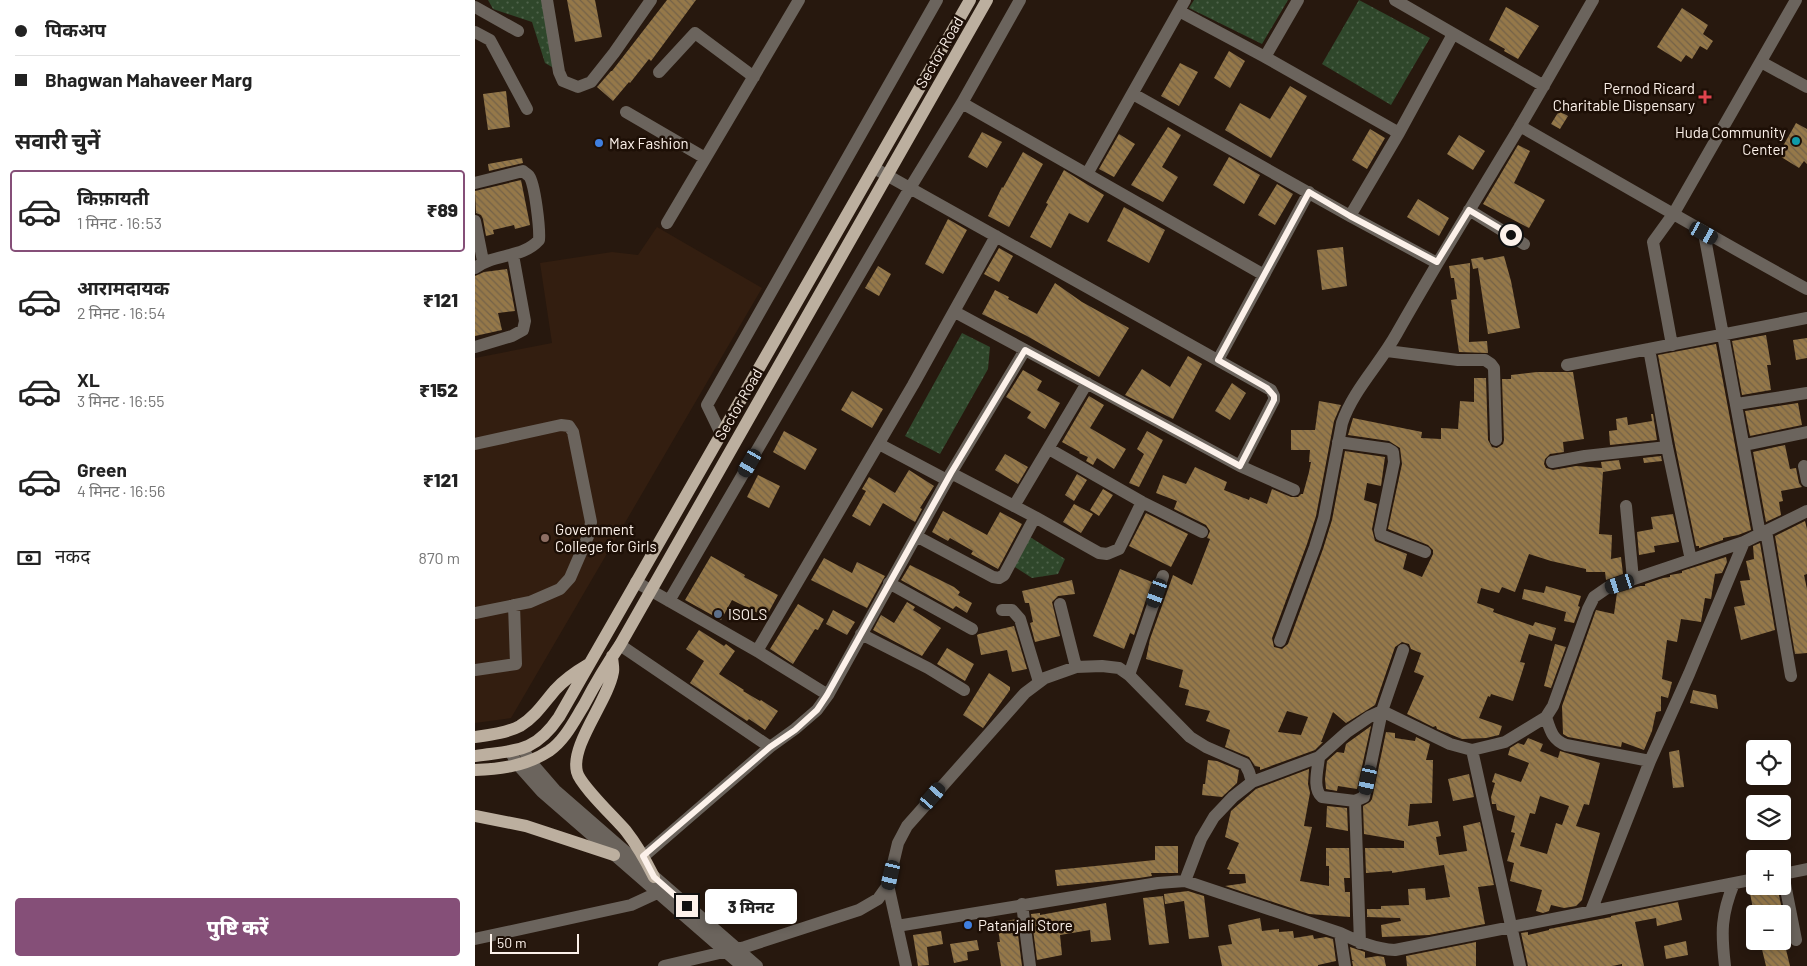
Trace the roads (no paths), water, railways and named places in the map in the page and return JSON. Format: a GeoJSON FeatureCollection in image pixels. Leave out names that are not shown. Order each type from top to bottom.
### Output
{"type":"FeatureCollection","features":[{"type":"Feature","properties":{"kind":"main road","name":"Sector Road"},"geometry":{"type":"LineString","coordinates":[[475,756],[517,750],[535,744],[549,732],[970,0]]}},
{"type":"Feature","properties":{"kind":"main road","name":"Sector Road"},"geometry":{"type":"LineString","coordinates":[[475,770],[501,769],[524,763],[550,750],[560,741],[574,722],[620,645],[987,0]]}},
{"type":"Feature","properties":{"kind":"main road"},"geometry":{"type":"LineString","coordinates":[[612,656],[614,671],[580,745],[576,770],[578,776],[626,831],[643,856],[654,877]]}},
{"type":"Feature","properties":{"kind":"main road"},"geometry":{"type":"LineString","coordinates":[[475,737],[519,727],[535,716],[556,689],[577,671],[590,663]]}},
{"type":"Feature","properties":{"kind":"main road"},"geometry":{"type":"LineString","coordinates":[[475,816],[526,826],[614,855]]}},
{"type":"Feature","properties":{"kind":"street"},"geometry":{"type":"LineString","coordinates":[[547,0],[559,72],[563,81],[578,87],[587,85],[598,74],[647,3]]}},
{"type":"Feature","properties":{"kind":"street"},"geometry":{"type":"LineString","coordinates":[[667,223],[799,0]]}},
{"type":"Feature","properties":{"kind":"street"},"geometry":{"type":"LineString","coordinates":[[721,434],[707,405],[937,0]]}},
{"type":"Feature","properties":{"kind":"street"},"geometry":{"type":"LineString","coordinates":[[669,601],[910,188],[962,103],[1020,0]]}},
{"type":"Feature","properties":{"kind":"street"},"geometry":{"type":"LineString","coordinates":[[1265,57],[1298,0]]}},
{"type":"Feature","properties":{"kind":"street"},"geometry":{"type":"LineString","coordinates":[[1395,0],[1544,86]]}},
{"type":"Feature","properties":{"kind":"street"},"geometry":{"type":"LineString","coordinates":[[1280,641],[1315,548],[1324,518],[1338,442],[1347,410],[1387,351],[1437,262],[1544,86],[1591,1]]}},
{"type":"Feature","properties":{"kind":"street"},"geometry":{"type":"LineString","coordinates":[[1672,345],[1653,242],[1674,214],[1794,1]]}},
{"type":"Feature","properties":{"kind":"street"},"geometry":{"type":"LineString","coordinates":[[1087,174],[1182,6],[1265,57],[1399,133]]}},
{"type":"Feature","properties":{"kind":"street"},"geometry":{"type":"LineString","coordinates":[[475,7],[518,31]]}},
{"type":"Feature","properties":{"kind":"street"},"geometry":{"type":"LineString","coordinates":[[475,32],[490,40],[527,109]]}},
{"type":"Feature","properties":{"kind":"street"},"geometry":{"type":"LineString","coordinates":[[659,72],[695,34],[753,77]]}},
{"type":"Feature","properties":{"kind":"street"},"geometry":{"type":"LineString","coordinates":[[1350,216],[1399,133],[1453,34]]}},
{"type":"Feature","properties":{"kind":"street"},"geometry":{"type":"LineString","coordinates":[[1761,62],[1807,87]]}},
{"type":"Feature","properties":{"kind":"street"},"geometry":{"type":"LineString","coordinates":[[1133,94],[1350,216],[1437,262]]}},
{"type":"Feature","properties":{"kind":"street"},"geometry":{"type":"LineString","coordinates":[[962,103],[1264,275]]}},
{"type":"Feature","properties":{"kind":"street"},"geometry":{"type":"LineString","coordinates":[[626,112],[705,158]]}},
{"type":"Feature","properties":{"kind":"street"},"geometry":{"type":"LineString","coordinates":[[1520,126],[1704,233],[1807,289]]}},
{"type":"Feature","properties":{"kind":"street"},"geometry":{"type":"LineString","coordinates":[[874,168],[1267,388],[1274,396],[1274,400],[1240,466]]}},
{"type":"Feature","properties":{"kind":"street"},"geometry":{"type":"LineString","coordinates":[[475,183],[523,171],[529,175],[534,194],[539,240],[532,248],[479,264],[475,221]]}},
{"type":"Feature","properties":{"kind":"street"},"geometry":{"type":"LineString","coordinates":[[1218,360],[1309,192]]}},
{"type":"Feature","properties":{"kind":"street"},"geometry":{"type":"LineString","coordinates":[[1469,210],[1524,244]]}},
{"type":"Feature","properties":{"kind":"street"},"geometry":{"type":"LineString","coordinates":[[1704,233],[1791,676]]}},
{"type":"Feature","properties":{"kind":"street"},"geometry":{"type":"LineString","coordinates":[[757,651],[879,444],[997,236]]}},
{"type":"Feature","properties":{"kind":"street"},"geometry":{"type":"LineString","coordinates":[[475,348],[513,336],[523,330],[525,321],[513,255]]}},
{"type":"Feature","properties":{"kind":"street"},"geometry":{"type":"LineString","coordinates":[[955,312],[1240,466],[1294,490]]}},
{"type":"Feature","properties":{"kind":"street"},"geometry":{"type":"LineString","coordinates":[[1567,365],[1807,318]]}},
{"type":"Feature","properties":{"kind":"street"},"geometry":{"type":"LineString","coordinates":[[1649,349],[1691,560]]}},
{"type":"Feature","properties":{"kind":"street"},"geometry":{"type":"LineString","coordinates":[[643,856],[770,747],[795,730],[817,710],[949,477],[1025,350]]}},
{"type":"Feature","properties":{"kind":"street"},"geometry":{"type":"LineString","coordinates":[[1387,351],[1458,360],[1485,360],[1491,364],[1494,368],[1496,440]]}},
{"type":"Feature","properties":{"kind":"street"},"geometry":{"type":"LineString","coordinates":[[1014,506],[1087,382]]}},
{"type":"Feature","properties":{"kind":"street"},"geometry":{"type":"LineString","coordinates":[[1737,404],[1807,393]]}},
{"type":"Feature","properties":{"kind":"street"},"geometry":{"type":"LineString","coordinates":[[475,444],[561,425],[569,426],[573,432],[591,522],[589,534],[570,578],[560,588],[529,602],[475,613]]}},
{"type":"Feature","properties":{"kind":"street"},"geometry":{"type":"LineString","coordinates":[[1745,446],[1807,432]]}},
{"type":"Feature","properties":{"kind":"street"},"geometry":{"type":"LineString","coordinates":[[1338,442],[1388,449],[1393,452],[1394,462],[1380,530],[1381,535],[1425,552]]}},
{"type":"Feature","properties":{"kind":"street"},"geometry":{"type":"LineString","coordinates":[[879,444],[1014,506],[1099,553],[1107,554],[1119,549],[1142,502]]}},
{"type":"Feature","properties":{"kind":"street"},"geometry":{"type":"LineString","coordinates":[[1552,462],[1585,456],[1667,447]]}},
{"type":"Feature","properties":{"kind":"street"},"geometry":{"type":"LineString","coordinates":[[1049,449],[1142,502],[1201,532]]}},
{"type":"Feature","properties":{"kind":"street"},"geometry":{"type":"LineString","coordinates":[[1804,466],[1807,481]]}},
{"type":"Feature","properties":{"kind":"street"},"geometry":{"type":"LineString","coordinates":[[1626,506],[1633,579]]}},
{"type":"Feature","properties":{"kind":"street"},"geometry":{"type":"LineString","coordinates":[[1185,881],[1201,839],[1214,817],[1233,797],[1252,782],[1319,757],[1347,732],[1369,716],[1382,711],[1450,744],[1472,750],[1505,742],[1546,717],[1553,706],[1588,609],[1594,598],[1607,588],[1744,542],[1807,511]]}},
{"type":"Feature","properties":{"kind":"street"},"geometry":{"type":"LineString","coordinates":[[916,536],[993,577],[999,578],[1004,575],[1035,517]]}},
{"type":"Feature","properties":{"kind":"street"},"geometry":{"type":"LineString","coordinates":[[1591,911],[1650,761],[1689,674],[1744,542]]}},
{"type":"Feature","properties":{"kind":"street"},"geometry":{"type":"LineString","coordinates":[[1129,675],[1163,576]]}},
{"type":"Feature","properties":{"kind":"street"},"geometry":{"type":"LineString","coordinates":[[636,582],[757,651],[827,695]]}},
{"type":"Feature","properties":{"kind":"street"},"geometry":{"type":"LineString","coordinates":[[889,583],[972,629]]}},
{"type":"Feature","properties":{"kind":"street"},"geometry":{"type":"LineString","coordinates":[[1060,604],[1076,667]]}},
{"type":"Feature","properties":{"kind":"street"},"geometry":{"type":"LineString","coordinates":[[475,670],[516,664],[514,605]]}},
{"type":"Feature","properties":{"kind":"street"},"geometry":{"type":"LineString","coordinates":[[1002,610],[1012,610],[1020,619],[1039,682]]}},
{"type":"Feature","properties":{"kind":"street"},"geometry":{"type":"LineString","coordinates":[[861,634],[928,668],[964,690]]}},
{"type":"Feature","properties":{"kind":"street"},"geometry":{"type":"LineString","coordinates":[[620,645],[770,747]]}},
{"type":"Feature","properties":{"kind":"street"},"geometry":{"type":"LineString","coordinates":[[1319,757],[1316,788],[1318,794],[1322,797],[1355,801],[1364,797],[1382,711],[1403,650]]}},
{"type":"Feature","properties":{"kind":"street"},"geometry":{"type":"LineString","coordinates":[[664,966],[678,965],[731,951],[859,910],[878,899],[888,885],[898,843],[907,826],[1025,692],[1045,678],[1076,667],[1102,666],[1119,668],[1129,675],[1190,737],[1245,764],[1252,782]]}},
{"type":"Feature","properties":{"kind":"street"},"geometry":{"type":"LineString","coordinates":[[1546,717],[1552,735],[1558,742],[1565,745],[1650,761]]}},
{"type":"Feature","properties":{"kind":"street"},"geometry":{"type":"LineString","coordinates":[[517,750],[542,792],[657,893],[731,951],[757,966]]}},
{"type":"Feature","properties":{"kind":"street"},"geometry":{"type":"LineString","coordinates":[[1472,750],[1520,966]]}},
{"type":"Feature","properties":{"kind":"street"},"geometry":{"type":"LineString","coordinates":[[524,763],[654,877],[731,951],[742,966]]}},
{"type":"Feature","properties":{"kind":"street"},"geometry":{"type":"LineString","coordinates":[[1355,801],[1360,943]]}},
{"type":"Feature","properties":{"kind":"street"},"geometry":{"type":"LineString","coordinates":[[1791,872],[1807,869]]}},
{"type":"Feature","properties":{"kind":"street"},"geometry":{"type":"LineString","coordinates":[[897,926],[1022,904],[1158,883],[1185,881],[1341,933],[1360,943],[1379,949],[1395,950],[1746,881]]}},
{"type":"Feature","properties":{"kind":"street"},"geometry":{"type":"LineString","coordinates":[[1725,966],[1722,940],[1723,918],[1727,900],[1734,883]]}},
{"type":"Feature","properties":{"kind":"street"},"geometry":{"type":"LineString","coordinates":[[888,885],[906,966]]}},
{"type":"Feature","properties":{"kind":"street"},"geometry":{"type":"LineString","coordinates":[[475,939],[631,905],[657,893]]}},
{"type":"Feature","properties":{"kind":"street"},"geometry":{"type":"LineString","coordinates":[[1787,895],[1796,940]]}},
{"type":"Feature","properties":{"kind":"street"},"geometry":{"type":"LineString","coordinates":[[1022,904],[1030,966]]}},
{"type":"Feature","properties":{"kind":"street"},"geometry":{"type":"LineString","coordinates":[[1341,933],[1345,966]]}},
{"type":"Feature","properties":{"kind":"place","name":"Pernod Ricard Charitable Dispensary"},"geometry":{"type":"Point","coordinates":[1705,97]}},
{"type":"Feature","properties":{"kind":"place","name":"Huda Community Center"},"geometry":{"type":"Point","coordinates":[1796,141]}},
{"type":"Feature","properties":{"kind":"place","name":"Max Fashion"},"geometry":{"type":"Point","coordinates":[599,143]}},
{"type":"Feature","properties":{"kind":"place","name":"Government College for Girls"},"geometry":{"type":"Point","coordinates":[545,538]}},
{"type":"Feature","properties":{"kind":"place","name":"ISOLS"},"geometry":{"type":"Point","coordinates":[718,614]}},
{"type":"Feature","properties":{"kind":"place","name":"Patanjali Store"},"geometry":{"type":"Point","coordinates":[968,925]}}]}
